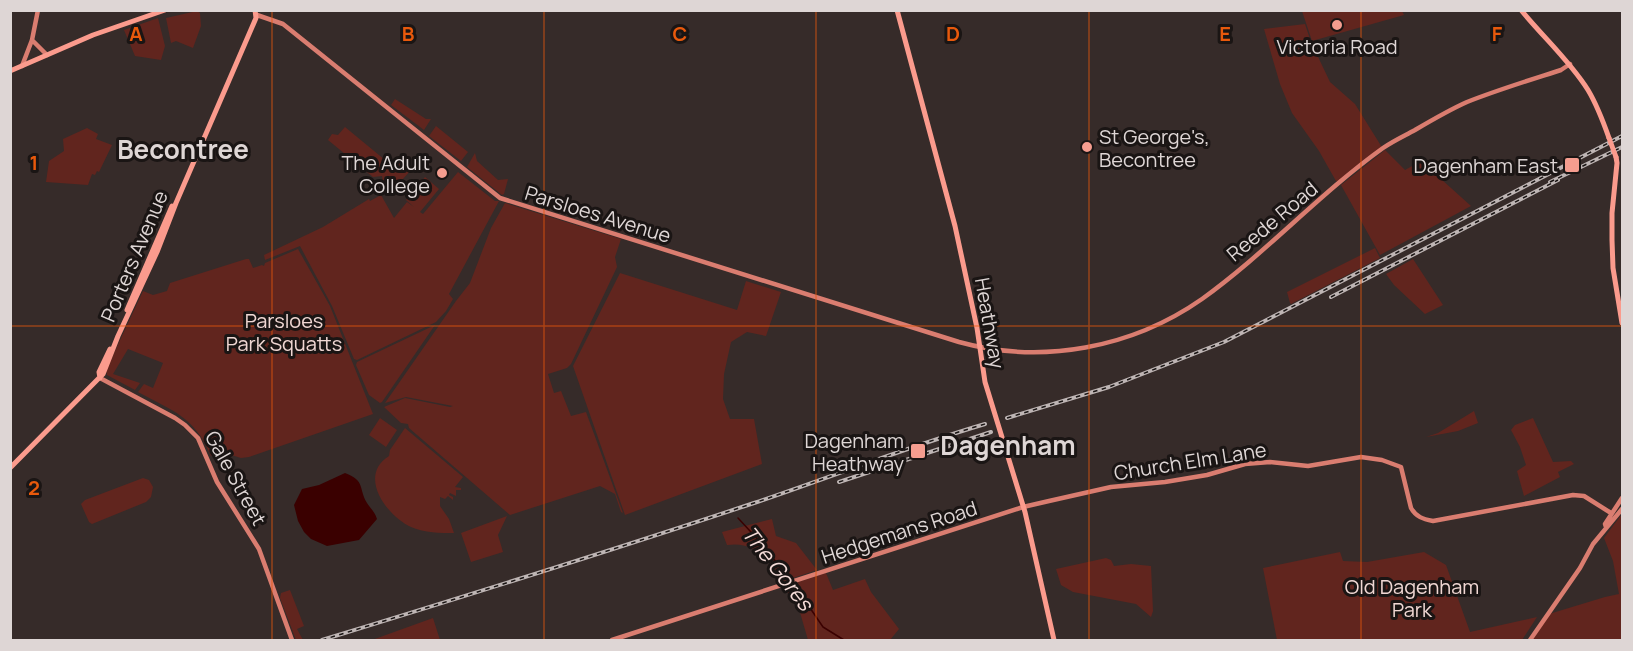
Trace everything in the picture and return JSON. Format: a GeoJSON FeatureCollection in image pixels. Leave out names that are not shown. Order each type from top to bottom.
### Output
{"type":"FeatureCollection","features":[{"type":"Feature","properties":{"kind":"main road"},"geometry":{"type":"LineString","coordinates":[[10,71],[93,35],[165,10]]}},
{"type":"Feature","properties":{"kind":"main road","name":"Heathway"},"geometry":{"type":"LineString","coordinates":[[897,10],[958,236],[991,404],[1023,507],[1054,640]]}},
{"type":"Feature","properties":{"kind":"main road"},"geometry":{"type":"LineString","coordinates":[[1521,10],[1570,64],[1589,91],[1616,157],[1611,220],[1613,272],[1623,322]]}},
{"type":"Feature","properties":{"kind":"main road","name":"Porters Avenue"},"geometry":{"type":"LineString","coordinates":[[10,468],[100,378],[99,372],[103,362],[257,12]]}},
{"type":"Feature","properties":{"kind":"street"},"geometry":{"type":"LineString","coordinates":[[22,66],[32,40],[38,10]]}},
{"type":"Feature","properties":{"kind":"street","name":"Parsloes Avenue"},"geometry":{"type":"LineString","coordinates":[[257,12],[283,24],[500,198],[980,347]]}},
{"type":"Feature","properties":{"kind":"street"},"geometry":{"type":"LineString","coordinates":[[32,40],[47,55]]}},
{"type":"Feature","properties":{"kind":"street","name":"Reede Road"},"geometry":{"type":"LineString","coordinates":[[980,347],[1031,352],[1069,350],[1115,341],[1161,323],[1211,292],[1388,145],[1466,103],[1570,64]]}},
{"type":"Feature","properties":{"kind":"street","name":"Gale Street"},"geometry":{"type":"LineString","coordinates":[[100,378],[175,418],[186,425],[198,438],[217,482],[261,553],[292,640]]}},
{"type":"Feature","properties":{"kind":"street","name":"Church Elm Lane"},"geometry":{"type":"LineString","coordinates":[[1023,507],[1112,487],[1207,475],[1245,464],[1270,462],[1308,466],[1361,457],[1382,460],[1401,467],[1411,508],[1414,514],[1426,520],[1433,521],[1579,495],[1592,500],[1611,513]]}},
{"type":"Feature","properties":{"kind":"street"},"geometry":{"type":"LineString","coordinates":[[1606,528],[1605,524],[1611,513],[1623,498]]}},
{"type":"Feature","properties":{"kind":"street","name":"Hedgemans Road"},"geometry":{"type":"LineString","coordinates":[[612,640],[1023,507]]}},
{"type":"Feature","properties":{"kind":"street"},"geometry":{"type":"LineString","coordinates":[[1611,513],[1622,510]]}},
{"type":"Feature","properties":{"kind":"street"},"geometry":{"type":"LineString","coordinates":[[1530,640],[1606,528],[1622,510]]}},
{"type":"Feature","properties":{"kind":"green space"},"geometry":{"type":"Polygon","coordinates":[[[197,11],[200,13],[201,26],[193,48],[176,41],[171,43],[166,18],[197,11]]]}},
{"type":"Feature","properties":{"kind":"green space","name":"Victoria Road"},"geometry":{"type":"Polygon","coordinates":[[[1302,11],[1402,11],[1404,15],[1312,41],[1302,11]]]}},
{"type":"Feature","properties":{"kind":"green space"},"geometry":{"type":"Polygon","coordinates":[[[158,18],[165,46],[161,60],[135,56],[124,30],[158,18]]]}},
{"type":"Feature","properties":{"kind":"green space"},"geometry":{"type":"Polygon","coordinates":[[[1305,24],[1330,82],[1355,104],[1383,149],[1341,182],[1336,181],[1319,151],[1292,113],[1280,84],[1264,29],[1305,24]]]}},
{"type":"Feature","properties":{"kind":"green space"},"geometry":{"type":"Polygon","coordinates":[[[395,99],[426,119],[431,119],[424,130],[391,105],[395,99]]]}},
{"type":"Feature","properties":{"kind":"green space"},"geometry":{"type":"Polygon","coordinates":[[[436,126],[468,152],[461,161],[429,136],[436,126]]]}},
{"type":"Feature","properties":{"kind":"green space"},"geometry":{"type":"Polygon","coordinates":[[[345,127],[385,160],[381,165],[386,169],[395,159],[410,171],[395,188],[384,189],[382,176],[373,177],[328,140],[332,134],[338,135],[345,127]]]}},
{"type":"Feature","properties":{"kind":"green space"},"geometry":{"type":"Polygon","coordinates":[[[87,128],[98,134],[96,139],[112,145],[99,172],[92,174],[88,185],[46,182],[49,161],[64,151],[63,139],[87,128]]]}},
{"type":"Feature","properties":{"kind":"green space"},"geometry":{"type":"Polygon","coordinates":[[[1385,150],[1405,170],[1421,161],[1471,206],[1380,255],[1341,185],[1385,150]]]}},
{"type":"Feature","properties":{"kind":"green space"},"geometry":{"type":"Polygon","coordinates":[[[475,153],[477,161],[498,180],[508,179],[504,194],[502,195],[467,167],[475,153]]]}},
{"type":"Feature","properties":{"kind":"green space"},"geometry":{"type":"Polygon","coordinates":[[[458,172],[495,201],[499,201],[449,294],[453,299],[436,322],[357,360],[354,359],[332,306],[300,246],[265,260],[264,255],[323,227],[369,199],[370,201],[381,195],[394,218],[407,202],[414,207],[406,200],[425,177],[439,189],[420,212],[423,214],[458,172]]]}},
{"type":"Feature","properties":{"kind":"green space"},"geometry":{"type":"Polygon","coordinates":[[[505,203],[621,239],[615,257],[617,267],[571,364],[567,368],[548,374],[554,393],[561,391],[571,416],[586,412],[623,513],[615,494],[600,486],[510,515],[409,428],[408,424],[401,423],[384,407],[405,398],[453,406],[406,397],[385,403],[470,283],[491,228],[505,203]]]}},
{"type":"Feature","properties":{"kind":"green space"},"geometry":{"type":"Polygon","coordinates":[[[1375,248],[1380,258],[1290,303],[1287,292],[1375,248]]]}},
{"type":"Feature","properties":{"kind":"green space","name":"Parsloes Park Squatts"},"geometry":{"type":"Polygon","coordinates":[[[298,249],[330,306],[373,414],[249,457],[241,458],[228,454],[211,456],[204,442],[189,423],[172,410],[138,392],[144,384],[153,388],[163,363],[128,349],[113,374],[140,383],[135,390],[107,375],[106,370],[143,291],[153,295],[167,291],[170,283],[246,259],[249,259],[253,268],[264,266],[265,263],[298,249]]]}},
{"type":"Feature","properties":{"kind":"green space"},"geometry":{"type":"Polygon","coordinates":[[[1413,259],[1443,305],[1425,314],[1394,285],[1386,274],[1413,259]]]}},
{"type":"Feature","properties":{"kind":"green space"},"geometry":{"type":"Polygon","coordinates":[[[620,273],[737,310],[746,281],[781,292],[766,336],[747,332],[731,342],[724,374],[723,399],[730,419],[754,419],[762,464],[625,515],[573,366],[620,273]]]}},
{"type":"Feature","properties":{"kind":"green space"},"geometry":{"type":"Polygon","coordinates":[[[435,325],[382,402],[380,403],[369,395],[356,365],[357,362],[435,325]]]}},
{"type":"Feature","properties":{"kind":"green space"},"geometry":{"type":"Polygon","coordinates":[[[1474,411],[1478,423],[1458,431],[1426,437],[1438,433],[1474,411]]]}},
{"type":"Feature","properties":{"kind":"green space"},"geometry":{"type":"Polygon","coordinates":[[[380,418],[397,430],[386,447],[369,435],[380,418]]]}},
{"type":"Feature","properties":{"kind":"green space"},"geometry":{"type":"Polygon","coordinates":[[[1533,418],[1553,462],[1571,461],[1574,464],[1558,472],[1560,477],[1524,496],[1517,471],[1526,465],[1511,430],[1515,425],[1533,418]]]}},
{"type":"Feature","properties":{"kind":"green space"},"geometry":{"type":"Polygon","coordinates":[[[405,428],[463,477],[455,487],[461,490],[456,490],[456,496],[450,493],[449,495],[453,497],[453,500],[448,496],[445,499],[440,497],[440,506],[449,519],[454,533],[427,532],[411,527],[393,514],[379,495],[376,474],[380,464],[389,456],[390,450],[405,428]]]}},
{"type":"Feature","properties":{"kind":"green space"},"geometry":{"type":"Polygon","coordinates":[[[143,478],[149,480],[153,487],[151,497],[146,502],[92,524],[89,522],[81,504],[85,500],[143,478]]]}},
{"type":"Feature","properties":{"kind":"green space"},"geometry":{"type":"Polygon","coordinates":[[[1622,514],[1622,640],[1532,640],[1549,614],[1619,594],[1613,561],[1604,538],[1622,514]]]}},
{"type":"Feature","properties":{"kind":"green space"},"geometry":{"type":"Polygon","coordinates":[[[507,516],[498,535],[503,552],[471,562],[461,533],[507,516]]]}},
{"type":"Feature","properties":{"kind":"green space"},"geometry":{"type":"Polygon","coordinates":[[[772,519],[776,536],[796,543],[817,570],[784,581],[766,559],[754,549],[727,545],[722,532],[772,519]]]}},
{"type":"Feature","properties":{"kind":"green space","name":"Old Dagenham Park"},"geometry":{"type":"Polygon","coordinates":[[[1340,552],[1343,561],[1367,562],[1424,552],[1446,565],[1470,632],[1537,617],[1522,640],[1277,640],[1263,568],[1340,552]]]}},
{"type":"Feature","properties":{"kind":"green space"},"geometry":{"type":"Polygon","coordinates":[[[1106,558],[1111,560],[1114,566],[1131,564],[1151,566],[1153,611],[1151,617],[1136,604],[1073,592],[1061,585],[1056,569],[1106,558]]]}},
{"type":"Feature","properties":{"kind":"green space"},"geometry":{"type":"Polygon","coordinates":[[[826,573],[833,590],[865,579],[871,592],[899,629],[890,640],[808,640],[799,609],[789,595],[786,586],[826,573]]]}},
{"type":"Feature","properties":{"kind":"green space"},"geometry":{"type":"Polygon","coordinates":[[[290,590],[304,626],[297,629],[303,640],[296,640],[280,598],[281,593],[290,590]]]}},
{"type":"Feature","properties":{"kind":"green space"},"geometry":{"type":"Polygon","coordinates":[[[433,618],[440,640],[372,640],[433,618]]]}},
{"type":"Feature","properties":{"kind":"shaded area"},"geometry":{"type":"Polygon","coordinates":[[[345,473],[359,482],[364,498],[377,519],[359,540],[327,546],[311,539],[304,532],[298,521],[294,505],[302,489],[319,485],[345,473]]]}},
{"type":"Feature","properties":{"kind":"waterway","name":"The Gores"},"geometry":{"type":"LineString","coordinates":[[738,518],[790,580]]}},
{"type":"Feature","properties":{"kind":"waterway","name":"The Gores"},"geometry":{"type":"LineString","coordinates":[[793,583],[823,627],[844,640]]}},
{"type":"Feature","properties":{"kind":"railway"},"geometry":{"type":"LineString","coordinates":[[1007,418],[1109,387],[1224,342],[1622,136]]}},
{"type":"Feature","properties":{"kind":"railway"},"geometry":{"type":"LineString","coordinates":[[1550,182],[1622,147]]}},
{"type":"Feature","properties":{"kind":"railway"},"geometry":{"type":"LineString","coordinates":[[1331,297],[1558,180]]}},
{"type":"Feature","properties":{"kind":"railway"},"geometry":{"type":"LineString","coordinates":[[322,640],[754,503],[985,424]]}},
{"type":"Feature","properties":{"kind":"railway"},"geometry":{"type":"LineString","coordinates":[[839,482],[991,432]]}},
{"type":"Feature","properties":{"kind":"place","name":"Victoria Road"},"geometry":{"type":"Point","coordinates":[1337,25]}},
{"type":"Feature","properties":{"kind":"place","name":"St George's, Becontree"},"geometry":{"type":"Point","coordinates":[1087,147]}},
{"type":"Feature","properties":{"kind":"place","name":"Dagenham East"},"geometry":{"type":"Point","coordinates":[1572,165]}},
{"type":"Feature","properties":{"kind":"place","name":"The Adult College"},"geometry":{"type":"Point","coordinates":[442,173]}},
{"type":"Feature","properties":{"kind":"place","name":"Dagenham Heathway"},"geometry":{"type":"Point","coordinates":[918,451]}},
{"type":"Feature","properties":{"kind":"district","name":"Becontree"},"geometry":{"type":"Point","coordinates":[183,149]}},
{"type":"Feature","properties":{"kind":"district","name":"Dagenham"},"geometry":{"type":"Point","coordinates":[1008,445]}}]}
